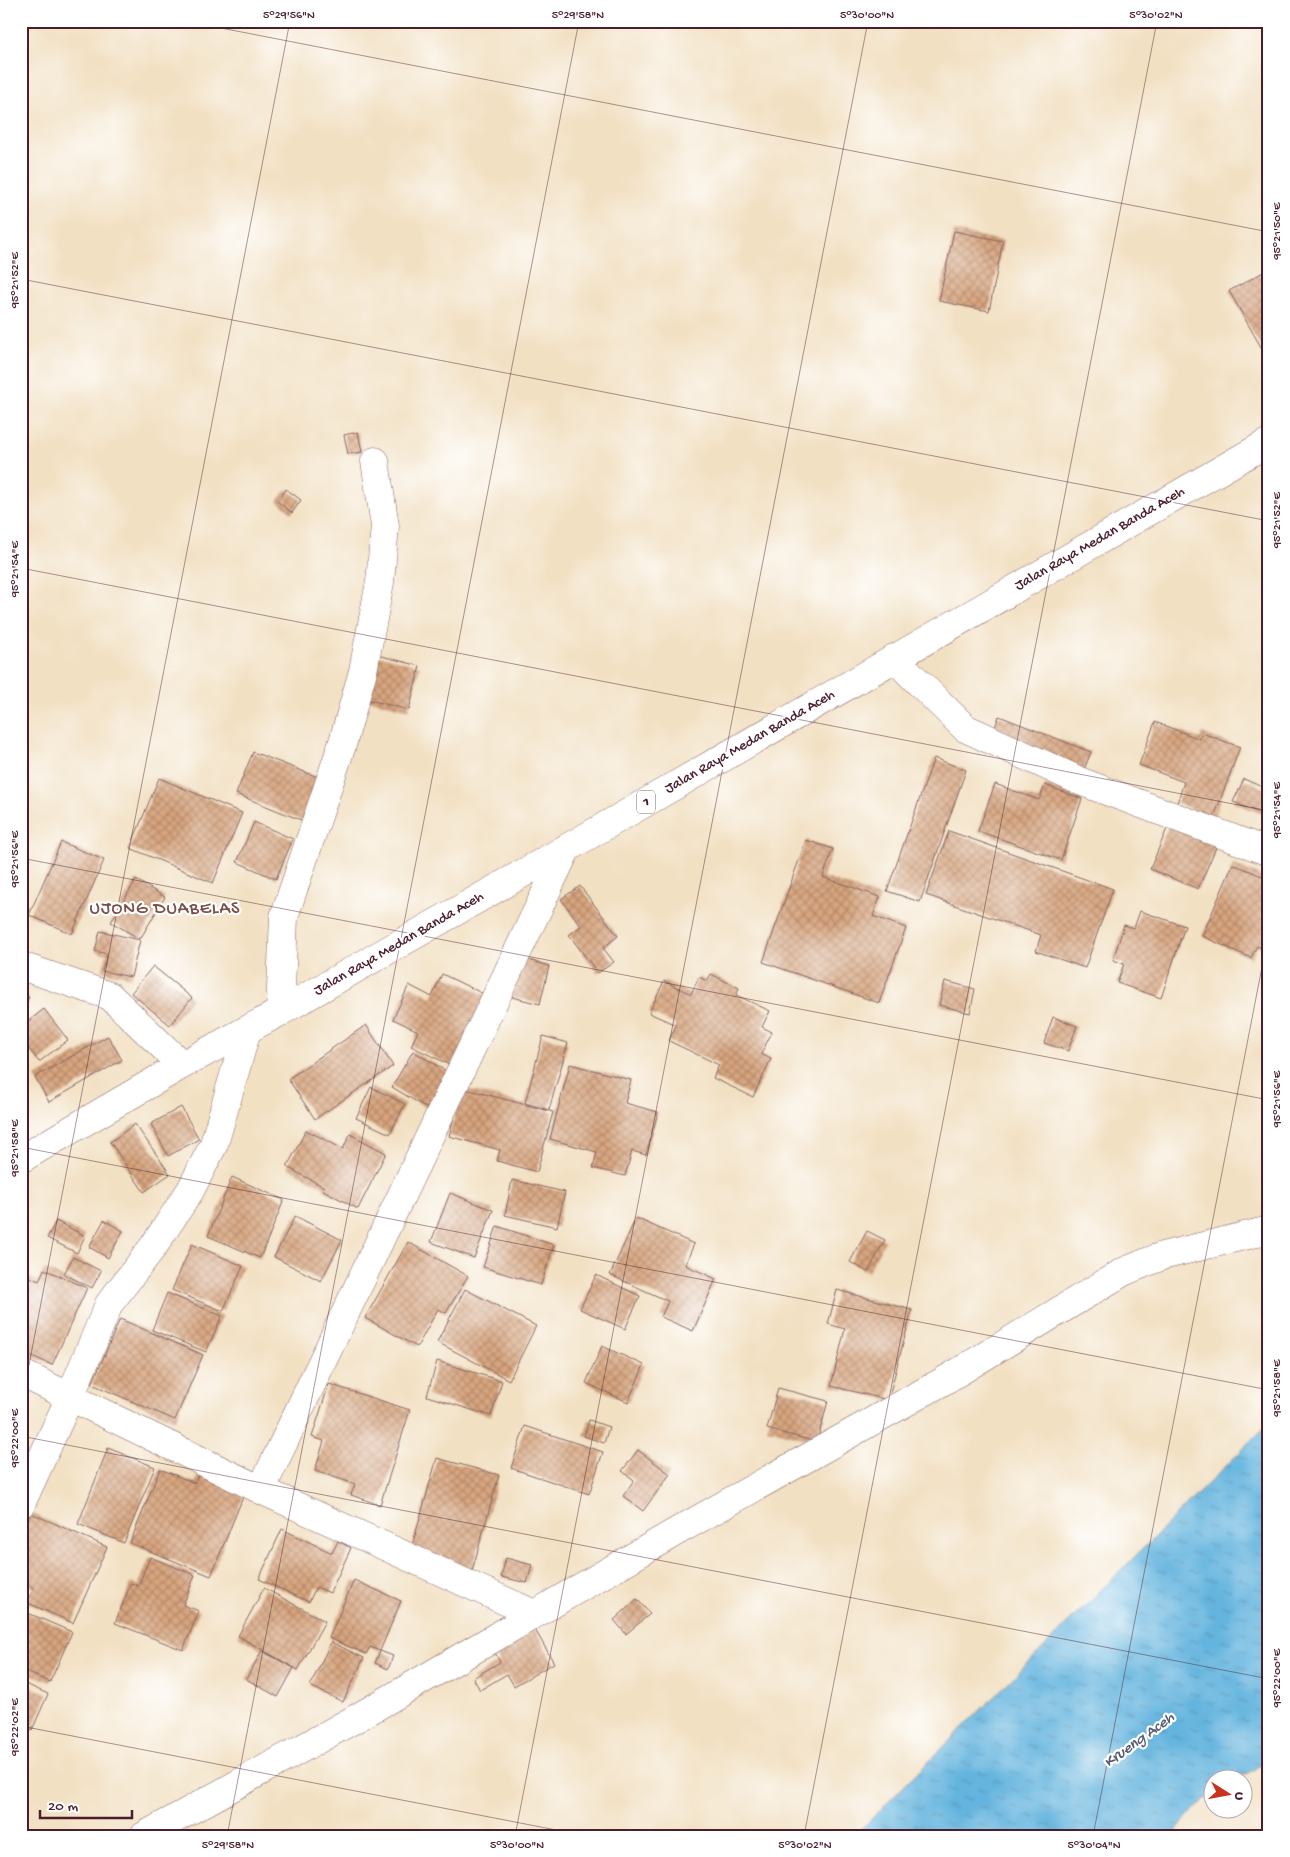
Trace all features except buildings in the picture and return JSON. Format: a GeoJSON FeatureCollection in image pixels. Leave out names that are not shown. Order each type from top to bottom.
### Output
{"type":"FeatureCollection","features":[{"type":"Feature","properties":{"kind":"main road","name":"Jalan Raya Medan Banda Aceh"},"geometry":{"type":"LineString","coordinates":[[21,1159],[182,1065],[280,1012],[567,848],[1269,442]]}},
{"type":"Feature","properties":{"kind":"main road"},"geometry":{"type":"LineString","coordinates":[[280,1012],[284,917],[342,745],[363,671],[380,582],[385,526],[374,461]]}},
{"type":"Feature","properties":{"kind":"main road"},"geometry":{"type":"LineString","coordinates":[[894,658],[964,728],[1082,782],[1269,852]]}},
{"type":"Feature","properties":{"kind":"main road"},"geometry":{"type":"LineString","coordinates":[[261,1490],[567,848]]}},
{"type":"Feature","properties":{"kind":"main road"},"geometry":{"type":"LineString","coordinates":[[21,966],[110,996],[182,1065]]}},
{"type":"Feature","properties":{"kind":"main road"},"geometry":{"type":"LineString","coordinates":[[21,1504],[70,1397],[109,1304],[153,1247],[190,1191],[214,1144],[247,1030]]}},
{"type":"Feature","properties":{"kind":"main road"},"geometry":{"type":"LineString","coordinates":[[144,1836],[355,1719],[534,1614],[947,1379],[1123,1272],[1162,1256],[1269,1230]]}},
{"type":"Feature","properties":{"kind":"main road"},"geometry":{"type":"LineString","coordinates":[[21,1373],[261,1490],[534,1614]]}},
{"type":"Feature","properties":{"kind":"water","name":"Krueng Aceh"},"geometry":{"type":"Polygon","coordinates":[[[1269,1423],[1269,1760],[1252,1770],[1202,1770],[1202,1802],[1172,1836],[854,1836],[1269,1423]]]}},
{"type":"Feature","properties":{"kind":"district","name":"UJONG DUABELAS"},"geometry":{"type":"Point","coordinates":[165,909]}}]}
